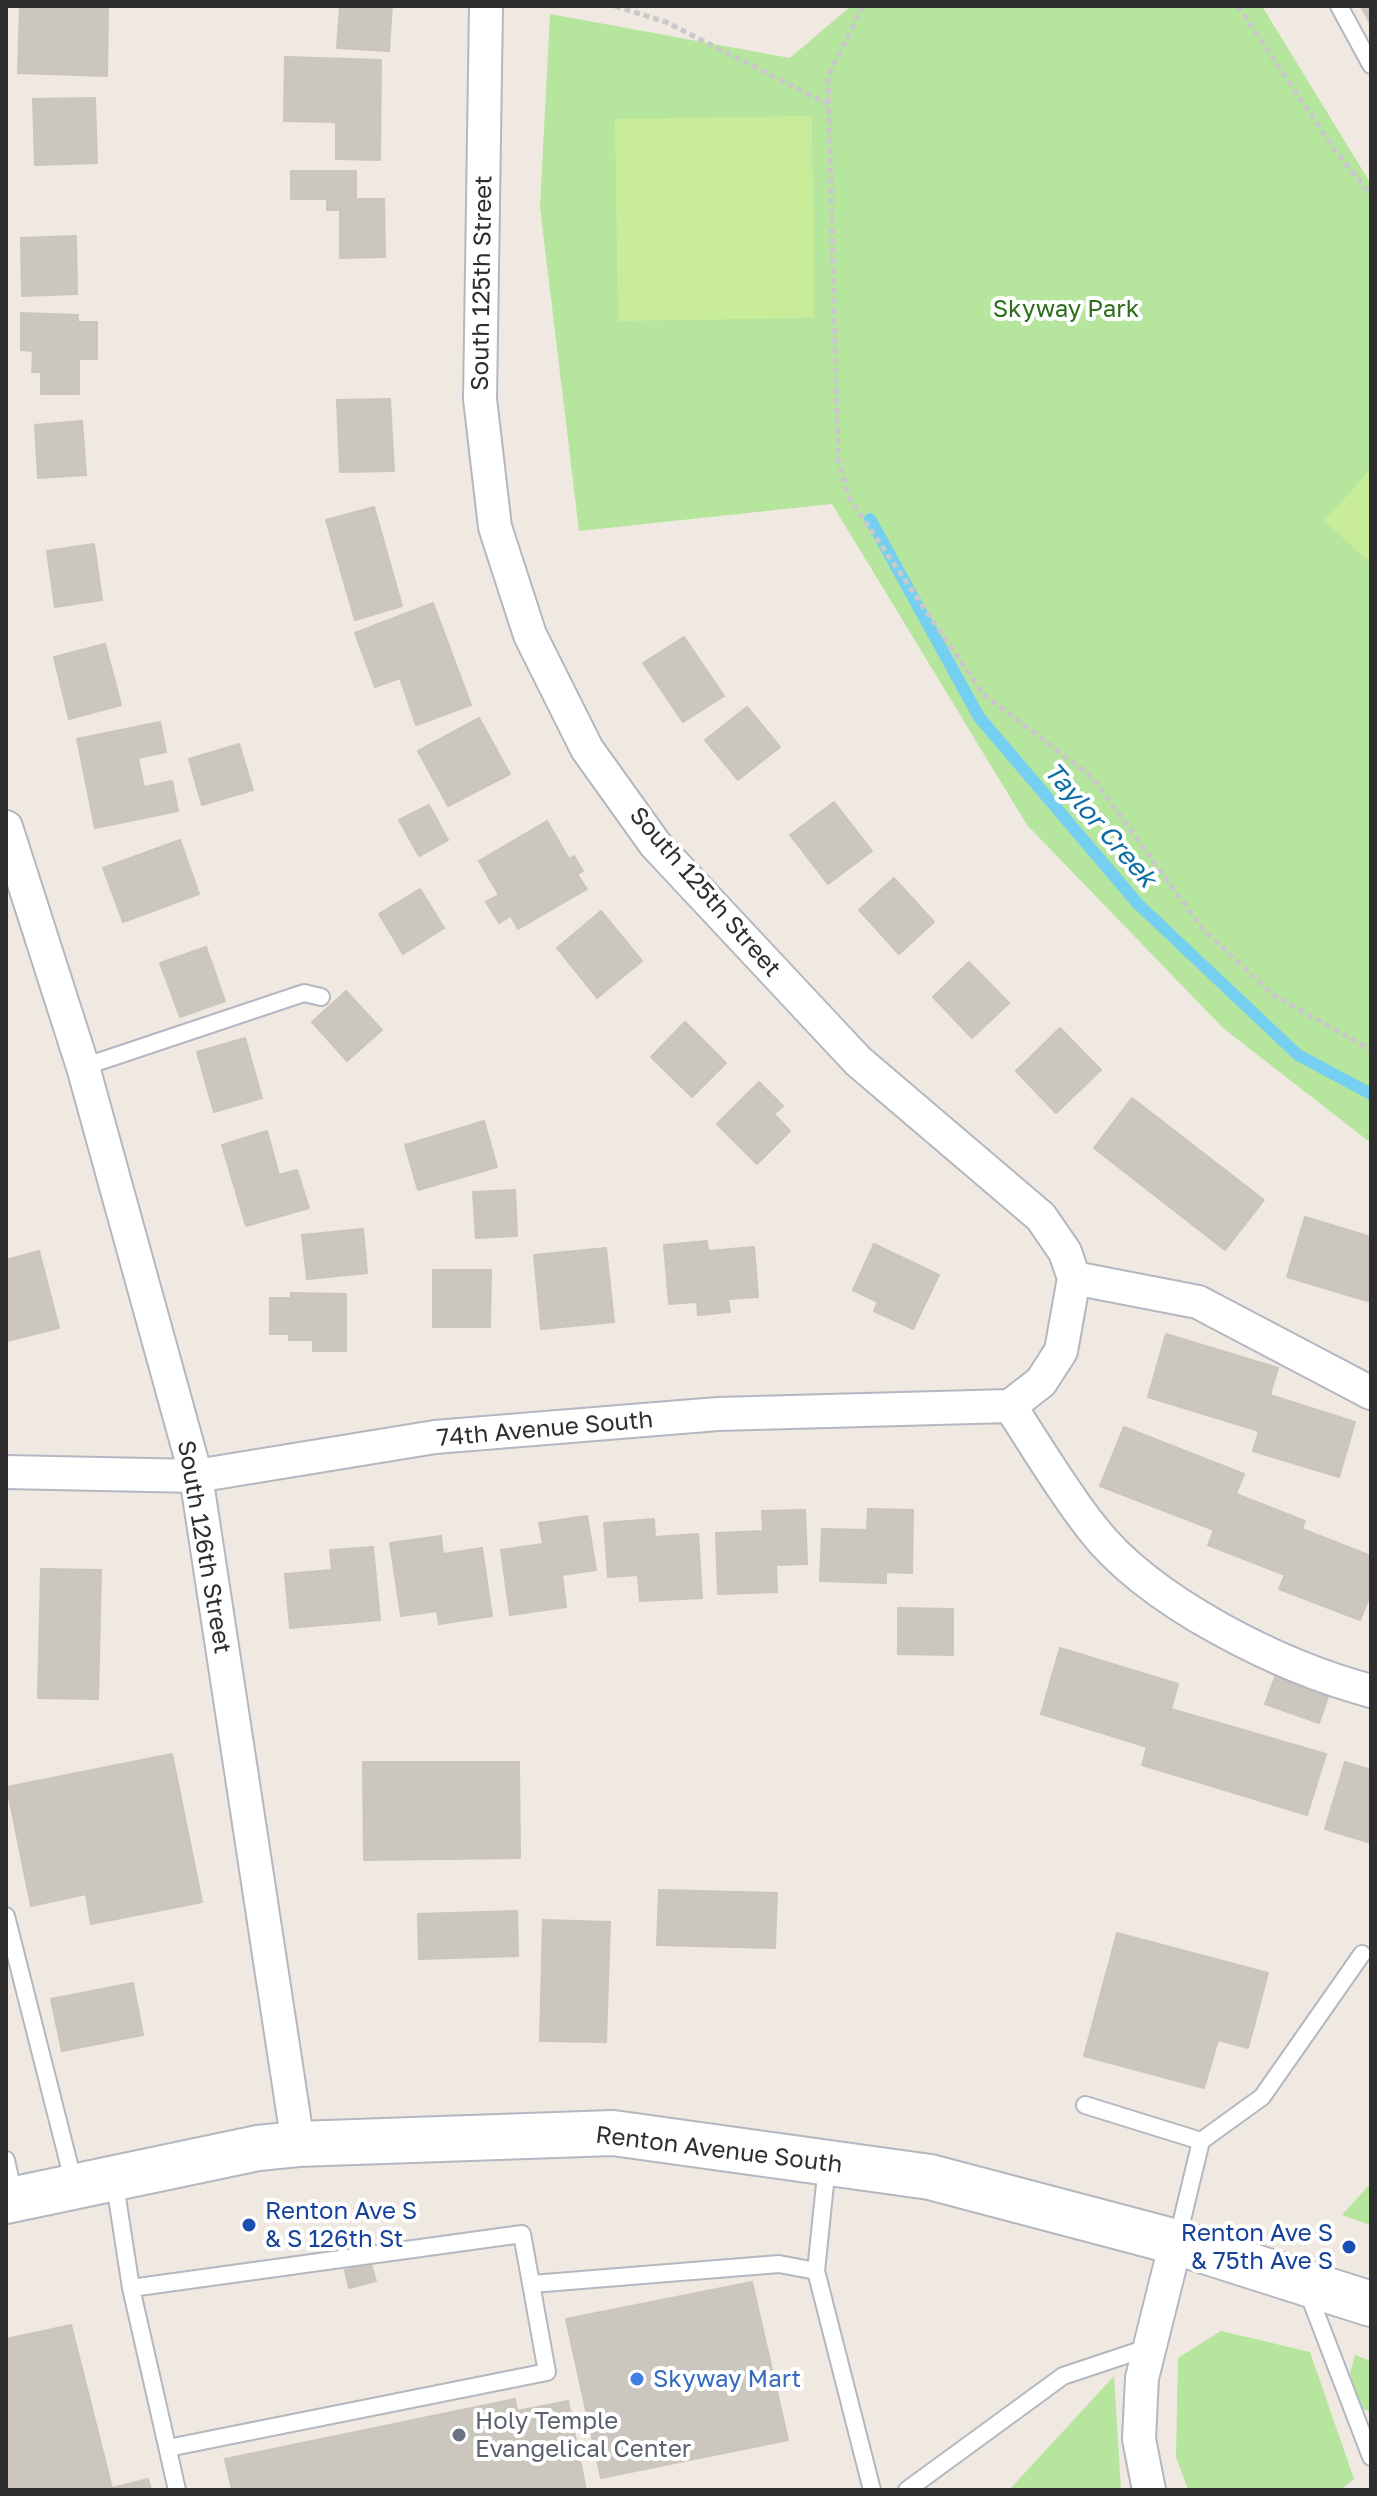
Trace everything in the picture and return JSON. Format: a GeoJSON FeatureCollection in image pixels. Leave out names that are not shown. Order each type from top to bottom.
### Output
{"type":"FeatureCollection","features":[{"type":"Feature","properties":{"kind":"main road","name":"Renton Avenue South"},"geometry":{"type":"LineString","coordinates":[[9,2187],[94,2181],[298,2144],[613,2133],[930,2177],[1176,2242],[1371,2304]]}},
{"type":"Feature","properties":{"kind":"street","name":"South 125th Street"},"geometry":{"type":"LineString","coordinates":[[486,6],[480,399],[495,527],[530,635],[587,749],[655,844],[858,1061],[1041,1217],[1065,1252],[1074,1278]]}},
{"type":"Feature","properties":{"kind":"street","name":"South 126th Street"},"geometry":{"type":"LineString","coordinates":[[6,827],[83,1067],[196,1476],[298,2144]]}},
{"type":"Feature","properties":{"kind":"street"},"geometry":{"type":"LineString","coordinates":[[1371,1393],[1198,1302],[1074,1278],[1061,1351],[1041,1382],[1010,1406],[1093,1530],[1152,1585],[1226,1632],[1324,1679],[1371,1691]]}},
{"type":"Feature","properties":{"kind":"street","name":"74th Avenue South"},"geometry":{"type":"LineString","coordinates":[[6,1472],[196,1476],[451,1436],[718,1414],[1010,1406]]}},
{"type":"Feature","properties":{"kind":"street"},"geometry":{"type":"LineString","coordinates":[[1149,2490],[1139,2439],[1142,2378],[1176,2242]]}},
{"type":"Feature","properties":{"kind":"lane"},"geometry":{"type":"LineString","coordinates":[[1339,6],[1371,65]]}},
{"type":"Feature","properties":{"kind":"lane"},"geometry":{"type":"LineString","coordinates":[[83,1067],[304,993],[321,997]]}},
{"type":"Feature","properties":{"kind":"lane"},"geometry":{"type":"LineString","coordinates":[[6,1916],[131,2288],[177,2490]]}},
{"type":"Feature","properties":{"kind":"lane"},"geometry":{"type":"LineString","coordinates":[[1176,2242],[1201,2141],[1262,2097],[1362,1954]]}},
{"type":"Feature","properties":{"kind":"lane"},"geometry":{"type":"LineString","coordinates":[[1085,2105],[1201,2141]]}},
{"type":"Feature","properties":{"kind":"lane"},"geometry":{"type":"LineString","coordinates":[[827,2163],[816,2271],[872,2490]]}},
{"type":"Feature","properties":{"kind":"lane"},"geometry":{"type":"LineString","coordinates":[[131,2288],[522,2234],[547,2372],[168,2448]]}},
{"type":"Feature","properties":{"kind":"lane"},"geometry":{"type":"LineString","coordinates":[[532,2284],[779,2264],[816,2271]]}},
{"type":"Feature","properties":{"kind":"lane"},"geometry":{"type":"LineString","coordinates":[[1305,2283],[1371,2457]]}},
{"type":"Feature","properties":{"kind":"lane"},"geometry":{"type":"LineString","coordinates":[[907,2490],[1063,2376],[1150,2347]]}},
{"type":"Feature","properties":{"kind":"path"},"geometry":{"type":"LineString","coordinates":[[615,6],[666,22],[828,104]]}},
{"type":"Feature","properties":{"kind":"path"},"geometry":{"type":"LineString","coordinates":[[863,6],[828,76],[838,459],[849,498],[983,694],[1092,777],[1202,928],[1272,994],[1371,1050]]}},
{"type":"Feature","properties":{"kind":"path"},"geometry":{"type":"LineString","coordinates":[[1238,6],[1334,149],[1371,195]]}},
{"type":"Feature","properties":{"kind":"green space","name":"Skyway Park"},"geometry":{"type":"Polygon","coordinates":[[[851,6],[1262,6],[1371,184],[1371,1143],[1223,1028],[1027,825],[832,504],[579,531],[540,207],[550,14],[790,58],[851,6]]]}},
{"type":"Feature","properties":{"kind":"green space"},"geometry":{"type":"Polygon","coordinates":[[[812,116],[814,318],[618,321],[615,119],[812,116]]]}},
{"type":"Feature","properties":{"kind":"green space"},"geometry":{"type":"Polygon","coordinates":[[[1371,469],[1371,563],[1324,521],[1371,469]]]}},
{"type":"Feature","properties":{"kind":"green space"},"geometry":{"type":"Polygon","coordinates":[[[1371,2183],[1371,2225],[1342,2215],[1371,2183]]]}},
{"type":"Feature","properties":{"kind":"green space"},"geometry":{"type":"Polygon","coordinates":[[[1221,2331],[1310,2352],[1354,2479],[1340,2490],[1188,2490],[1176,2457],[1178,2358],[1221,2331]]]}},
{"type":"Feature","properties":{"kind":"green space"},"geometry":{"type":"Polygon","coordinates":[[[1355,2355],[1371,2361],[1371,2412],[1359,2408],[1350,2373],[1355,2355]]]}},
{"type":"Feature","properties":{"kind":"green space"},"geometry":{"type":"Polygon","coordinates":[[[1114,2376],[1121,2490],[1009,2490],[1114,2376]]]}},
{"type":"Feature","properties":{"kind":"building"},"geometry":{"type":"Polygon","coordinates":[[[20,6],[108,6],[107,76],[18,73],[20,6]]]}},
{"type":"Feature","properties":{"kind":"building"},"geometry":{"type":"Polygon","coordinates":[[[340,6],[392,6],[389,51],[337,48],[340,6]]]}},
{"type":"Feature","properties":{"kind":"building"},"geometry":{"type":"Polygon","coordinates":[[[1361,6],[1371,6],[1371,25],[1361,6]]]}},
{"type":"Feature","properties":{"kind":"building"},"geometry":{"type":"Polygon","coordinates":[[[285,57],[381,60],[380,160],[336,159],[336,122],[284,121],[285,57]]]}},
{"type":"Feature","properties":{"kind":"building"},"geometry":{"type":"Polygon","coordinates":[[[95,98],[97,163],[35,165],[33,99],[95,98]]]}},
{"type":"Feature","properties":{"kind":"building"},"geometry":{"type":"Polygon","coordinates":[[[291,171],[356,171],[356,199],[384,199],[385,257],[340,258],[340,210],[327,210],[327,199],[291,199],[291,171]]]}},
{"type":"Feature","properties":{"kind":"building"},"geometry":{"type":"Polygon","coordinates":[[[76,236],[77,294],[22,296],[21,238],[76,236]]]}},
{"type":"Feature","properties":{"kind":"building"},"geometry":{"type":"Polygon","coordinates":[[[21,313],[78,315],[78,322],[97,322],[97,359],[79,359],[79,394],[41,394],[41,372],[32,372],[33,351],[21,350],[21,313]]]}},
{"type":"Feature","properties":{"kind":"building"},"geometry":{"type":"Polygon","coordinates":[[[390,399],[394,471],[340,472],[337,400],[390,399]]]}},
{"type":"Feature","properties":{"kind":"building"},"geometry":{"type":"Polygon","coordinates":[[[82,421],[86,475],[38,478],[35,425],[82,421]]]}},
{"type":"Feature","properties":{"kind":"building"},"geometry":{"type":"Polygon","coordinates":[[[374,507],[402,606],[355,620],[326,520],[374,507]]]}},
{"type":"Feature","properties":{"kind":"building"},"geometry":{"type":"Polygon","coordinates":[[[94,544],[102,600],[55,607],[47,551],[94,544]]]}},
{"type":"Feature","properties":{"kind":"building"},"geometry":{"type":"Polygon","coordinates":[[[433,603],[471,705],[416,725],[400,678],[375,687],[355,633],[433,603]]]}},
{"type":"Feature","properties":{"kind":"building"},"geometry":{"type":"Polygon","coordinates":[[[684,637],[724,696],[683,722],[643,663],[684,637]]]}},
{"type":"Feature","properties":{"kind":"building"},"geometry":{"type":"Polygon","coordinates":[[[105,644],[121,705],[69,719],[54,657],[105,644]]]}},
{"type":"Feature","properties":{"kind":"building"},"geometry":{"type":"Polygon","coordinates":[[[747,707],[780,747],[738,780],[705,740],[747,707]]]}},
{"type":"Feature","properties":{"kind":"building"},"geometry":{"type":"Polygon","coordinates":[[[479,718],[510,774],[448,806],[418,751],[479,718]]]}},
{"type":"Feature","properties":{"kind":"building"},"geometry":{"type":"Polygon","coordinates":[[[160,722],[166,752],[138,758],[144,787],[172,781],[178,811],[95,828],[77,739],[160,722]]]}},
{"type":"Feature","properties":{"kind":"building"},"geometry":{"type":"Polygon","coordinates":[[[239,744],[253,790],[202,805],[189,759],[239,744]]]}},
{"type":"Feature","properties":{"kind":"building"},"geometry":{"type":"Polygon","coordinates":[[[834,802],[872,851],[828,884],[790,835],[834,802]]]}},
{"type":"Feature","properties":{"kind":"building"},"geometry":{"type":"Polygon","coordinates":[[[429,805],[448,840],[419,856],[399,820],[429,805]]]}},
{"type":"Feature","properties":{"kind":"building"},"geometry":{"type":"Polygon","coordinates":[[[547,821],[569,859],[574,856],[583,871],[577,874],[587,889],[518,929],[511,916],[499,923],[486,902],[499,895],[479,861],[547,821]]]}},
{"type":"Feature","properties":{"kind":"building"},"geometry":{"type":"Polygon","coordinates":[[[180,840],[199,894],[123,922],[103,868],[180,840]]]}},
{"type":"Feature","properties":{"kind":"building"},"geometry":{"type":"Polygon","coordinates":[[[894,878],[934,922],[899,954],[859,910],[894,878]]]}},
{"type":"Feature","properties":{"kind":"building"},"geometry":{"type":"Polygon","coordinates":[[[420,889],[444,928],[403,954],[379,914],[420,889]]]}},
{"type":"Feature","properties":{"kind":"building"},"geometry":{"type":"Polygon","coordinates":[[[601,911],[642,961],[597,998],[557,948],[601,911]]]}},
{"type":"Feature","properties":{"kind":"building"},"geometry":{"type":"Polygon","coordinates":[[[206,947],[225,1001],[180,1017],[160,963],[206,947]]]}},
{"type":"Feature","properties":{"kind":"building"},"geometry":{"type":"Polygon","coordinates":[[[969,962],[1009,1003],[972,1038],[933,997],[969,962]]]}},
{"type":"Feature","properties":{"kind":"building"},"geometry":{"type":"Polygon","coordinates":[[[346,991],[382,1030],[347,1061],[312,1022],[346,991]]]}},
{"type":"Feature","properties":{"kind":"building"},"geometry":{"type":"Polygon","coordinates":[[[685,1022],[726,1063],[692,1097],[651,1057],[685,1022]]]}},
{"type":"Feature","properties":{"kind":"building"},"geometry":{"type":"Polygon","coordinates":[[[1060,1028],[1101,1070],[1056,1113],[1016,1071],[1060,1028]]]}},
{"type":"Feature","properties":{"kind":"building"},"geometry":{"type":"Polygon","coordinates":[[[245,1038],[262,1098],[214,1112],[197,1052],[245,1038]]]}},
{"type":"Feature","properties":{"kind":"building"},"geometry":{"type":"Polygon","coordinates":[[[759,1082],[783,1106],[774,1114],[790,1131],[757,1164],[717,1124],[759,1082]]]}},
{"type":"Feature","properties":{"kind":"building"},"geometry":{"type":"Polygon","coordinates":[[[1132,1098],[1264,1200],[1225,1250],[1094,1148],[1132,1098]]]}},
{"type":"Feature","properties":{"kind":"building"},"geometry":{"type":"Polygon","coordinates":[[[484,1121],[497,1167],[418,1190],[405,1145],[484,1121]]]}},
{"type":"Feature","properties":{"kind":"building"},"geometry":{"type":"Polygon","coordinates":[[[267,1131],[279,1175],[297,1170],[309,1208],[246,1226],[222,1145],[267,1131]]]}},
{"type":"Feature","properties":{"kind":"building"},"geometry":{"type":"Polygon","coordinates":[[[515,1190],[517,1236],[476,1238],[473,1192],[515,1190]]]}},
{"type":"Feature","properties":{"kind":"building"},"geometry":{"type":"Polygon","coordinates":[[[1305,1217],[1371,1237],[1371,1302],[1287,1277],[1305,1217]]]}},
{"type":"Feature","properties":{"kind":"building"},"geometry":{"type":"Polygon","coordinates":[[[363,1229],[367,1273],[307,1279],[302,1235],[363,1229]]]}},
{"type":"Feature","properties":{"kind":"building"},"geometry":{"type":"Polygon","coordinates":[[[707,1241],[708,1251],[754,1247],[758,1297],[728,1299],[730,1312],[698,1315],[697,1302],[669,1304],[664,1245],[707,1241]]]}},
{"type":"Feature","properties":{"kind":"building"},"geometry":{"type":"Polygon","coordinates":[[[874,1244],[939,1275],[913,1329],[874,1311],[878,1302],[853,1290],[874,1244]]]}},
{"type":"Feature","properties":{"kind":"building"},"geometry":{"type":"Polygon","coordinates":[[[606,1248],[614,1322],[541,1329],[534,1255],[606,1248]]]}},
{"type":"Feature","properties":{"kind":"building"},"geometry":{"type":"Polygon","coordinates":[[[39,1251],[59,1328],[7,1341],[6,1260],[39,1251]]]}},
{"type":"Feature","properties":{"kind":"building"},"geometry":{"type":"Polygon","coordinates":[[[433,1270],[491,1270],[490,1327],[433,1327],[433,1270]]]}},
{"type":"Feature","properties":{"kind":"building"},"geometry":{"type":"Polygon","coordinates":[[[291,1293],[346,1294],[346,1351],[313,1351],[313,1340],[289,1340],[289,1334],[270,1334],[270,1298],[291,1298],[291,1293]]]}},
{"type":"Feature","properties":{"kind":"building"},"geometry":{"type":"Polygon","coordinates":[[[1166,1334],[1278,1368],[1270,1395],[1355,1422],[1339,1477],[1253,1451],[1259,1431],[1148,1397],[1166,1334]]]}},
{"type":"Feature","properties":{"kind":"building"},"geometry":{"type":"Polygon","coordinates":[[[1124,1427],[1244,1474],[1236,1494],[1305,1521],[1302,1529],[1371,1556],[1371,1593],[1360,1620],[1279,1589],[1285,1575],[1208,1545],[1214,1530],[1100,1486],[1124,1427]]]}},
{"type":"Feature","properties":{"kind":"building"},"geometry":{"type":"Polygon","coordinates":[[[868,1509],[913,1510],[912,1573],[886,1572],[886,1583],[820,1581],[822,1529],[867,1530],[868,1509]]]}},
{"type":"Feature","properties":{"kind":"building"},"geometry":{"type":"Polygon","coordinates":[[[805,1510],[807,1564],[776,1565],[777,1592],[718,1594],[716,1533],[763,1531],[762,1511],[805,1510]]]}},
{"type":"Feature","properties":{"kind":"building"},"geometry":{"type":"Polygon","coordinates":[[[587,1516],[596,1570],[562,1575],[566,1607],[510,1615],[501,1550],[543,1544],[539,1523],[587,1516]]]}},
{"type":"Feature","properties":{"kind":"building"},"geometry":{"type":"Polygon","coordinates":[[[654,1519],[655,1537],[698,1534],[702,1598],[640,1601],[638,1575],[608,1577],[604,1523],[654,1519]]]}},
{"type":"Feature","properties":{"kind":"building"},"geometry":{"type":"Polygon","coordinates":[[[441,1536],[443,1554],[482,1548],[492,1616],[439,1624],[437,1611],[401,1616],[390,1543],[441,1536]]]}},
{"type":"Feature","properties":{"kind":"building"},"geometry":{"type":"Polygon","coordinates":[[[373,1547],[380,1620],[290,1628],[285,1574],[332,1570],[330,1550],[373,1547]]]}},
{"type":"Feature","properties":{"kind":"building"},"geometry":{"type":"Polygon","coordinates":[[[41,1569],[101,1570],[98,1699],[38,1698],[41,1569]]]}},
{"type":"Feature","properties":{"kind":"building"},"geometry":{"type":"Polygon","coordinates":[[[898,1608],[953,1609],[953,1655],[898,1654],[898,1608]]]}},
{"type":"Feature","properties":{"kind":"building"},"geometry":{"type":"Polygon","coordinates":[[[1060,1648],[1178,1684],[1171,1709],[1326,1754],[1307,1815],[1142,1765],[1147,1747],[1041,1714],[1060,1648]]]}},
{"type":"Feature","properties":{"kind":"building"},"geometry":{"type":"Polygon","coordinates":[[[1277,1672],[1330,1691],[1319,1723],[1265,1704],[1277,1672]]]}},
{"type":"Feature","properties":{"kind":"building"},"geometry":{"type":"Polygon","coordinates":[[[172,1754],[202,1902],[91,1924],[86,1894],[31,1906],[7,1787],[172,1754]]]}},
{"type":"Feature","properties":{"kind":"building"},"geometry":{"type":"Polygon","coordinates":[[[363,1762],[519,1762],[520,1858],[364,1860],[363,1762]]]}},
{"type":"Feature","properties":{"kind":"building"},"geometry":{"type":"Polygon","coordinates":[[[1345,1762],[1371,1770],[1371,1843],[1325,1829],[1345,1762]]]}},
{"type":"Feature","properties":{"kind":"building"},"geometry":{"type":"Polygon","coordinates":[[[659,1890],[777,1893],[775,1948],[657,1945],[659,1890]]]}},
{"type":"Feature","properties":{"kind":"building"},"geometry":{"type":"Polygon","coordinates":[[[517,1911],[518,1956],[419,1959],[418,1914],[517,1911]]]}},
{"type":"Feature","properties":{"kind":"building"},"geometry":{"type":"Polygon","coordinates":[[[543,1920],[610,1922],[606,2042],[540,2041],[543,1920]]]}},
{"type":"Feature","properties":{"kind":"building"},"geometry":{"type":"Polygon","coordinates":[[[1117,1933],[1268,1973],[1248,2048],[1218,2040],[1204,2088],[1084,2056],[1117,1933]]]}},
{"type":"Feature","properties":{"kind":"building"},"geometry":{"type":"Polygon","coordinates":[[[133,1983],[143,2035],[62,2051],[51,1999],[133,1983]]]}},
{"type":"Feature","properties":{"kind":"building"},"geometry":{"type":"Polygon","coordinates":[[[371,2264],[376,2281],[349,2288],[345,2270],[371,2264]]]}},
{"type":"Feature","properties":{"kind":"building"},"geometry":{"type":"Polygon","coordinates":[[[752,2282],[788,2440],[601,2478],[566,2319],[752,2282]]]}},
{"type":"Feature","properties":{"kind":"building"},"geometry":{"type":"Polygon","coordinates":[[[71,2325],[112,2488],[148,2479],[151,2490],[6,2490],[6,2339],[71,2325]]]}},
{"type":"Feature","properties":{"kind":"building","name":"Holy Temple Evangelical Center"},"geometry":{"type":"Polygon","coordinates":[[[515,2399],[517,2411],[568,2401],[586,2490],[232,2490],[225,2459],[515,2399]]]}},
{"type":"Feature","properties":{"kind":"waterway","name":"Taylor Creek"},"geometry":{"type":"LineString","coordinates":[[870,519],[979,717],[1138,904],[1298,1055],[1371,1094]]}},
{"type":"Feature","properties":{"kind":"place","name":"Renton Ave S & S 126th St"},"geometry":{"type":"Point","coordinates":[249,2225]}},
{"type":"Feature","properties":{"kind":"place","name":"Renton Ave S & 75th Ave S"},"geometry":{"type":"Point","coordinates":[1349,2247]}},
{"type":"Feature","properties":{"kind":"place","name":"Skyway Mart"},"geometry":{"type":"Point","coordinates":[637,2379]}},
{"type":"Feature","properties":{"kind":"place","name":"Holy Temple Evangelical Center"},"geometry":{"type":"Point","coordinates":[459,2435]}}]}
